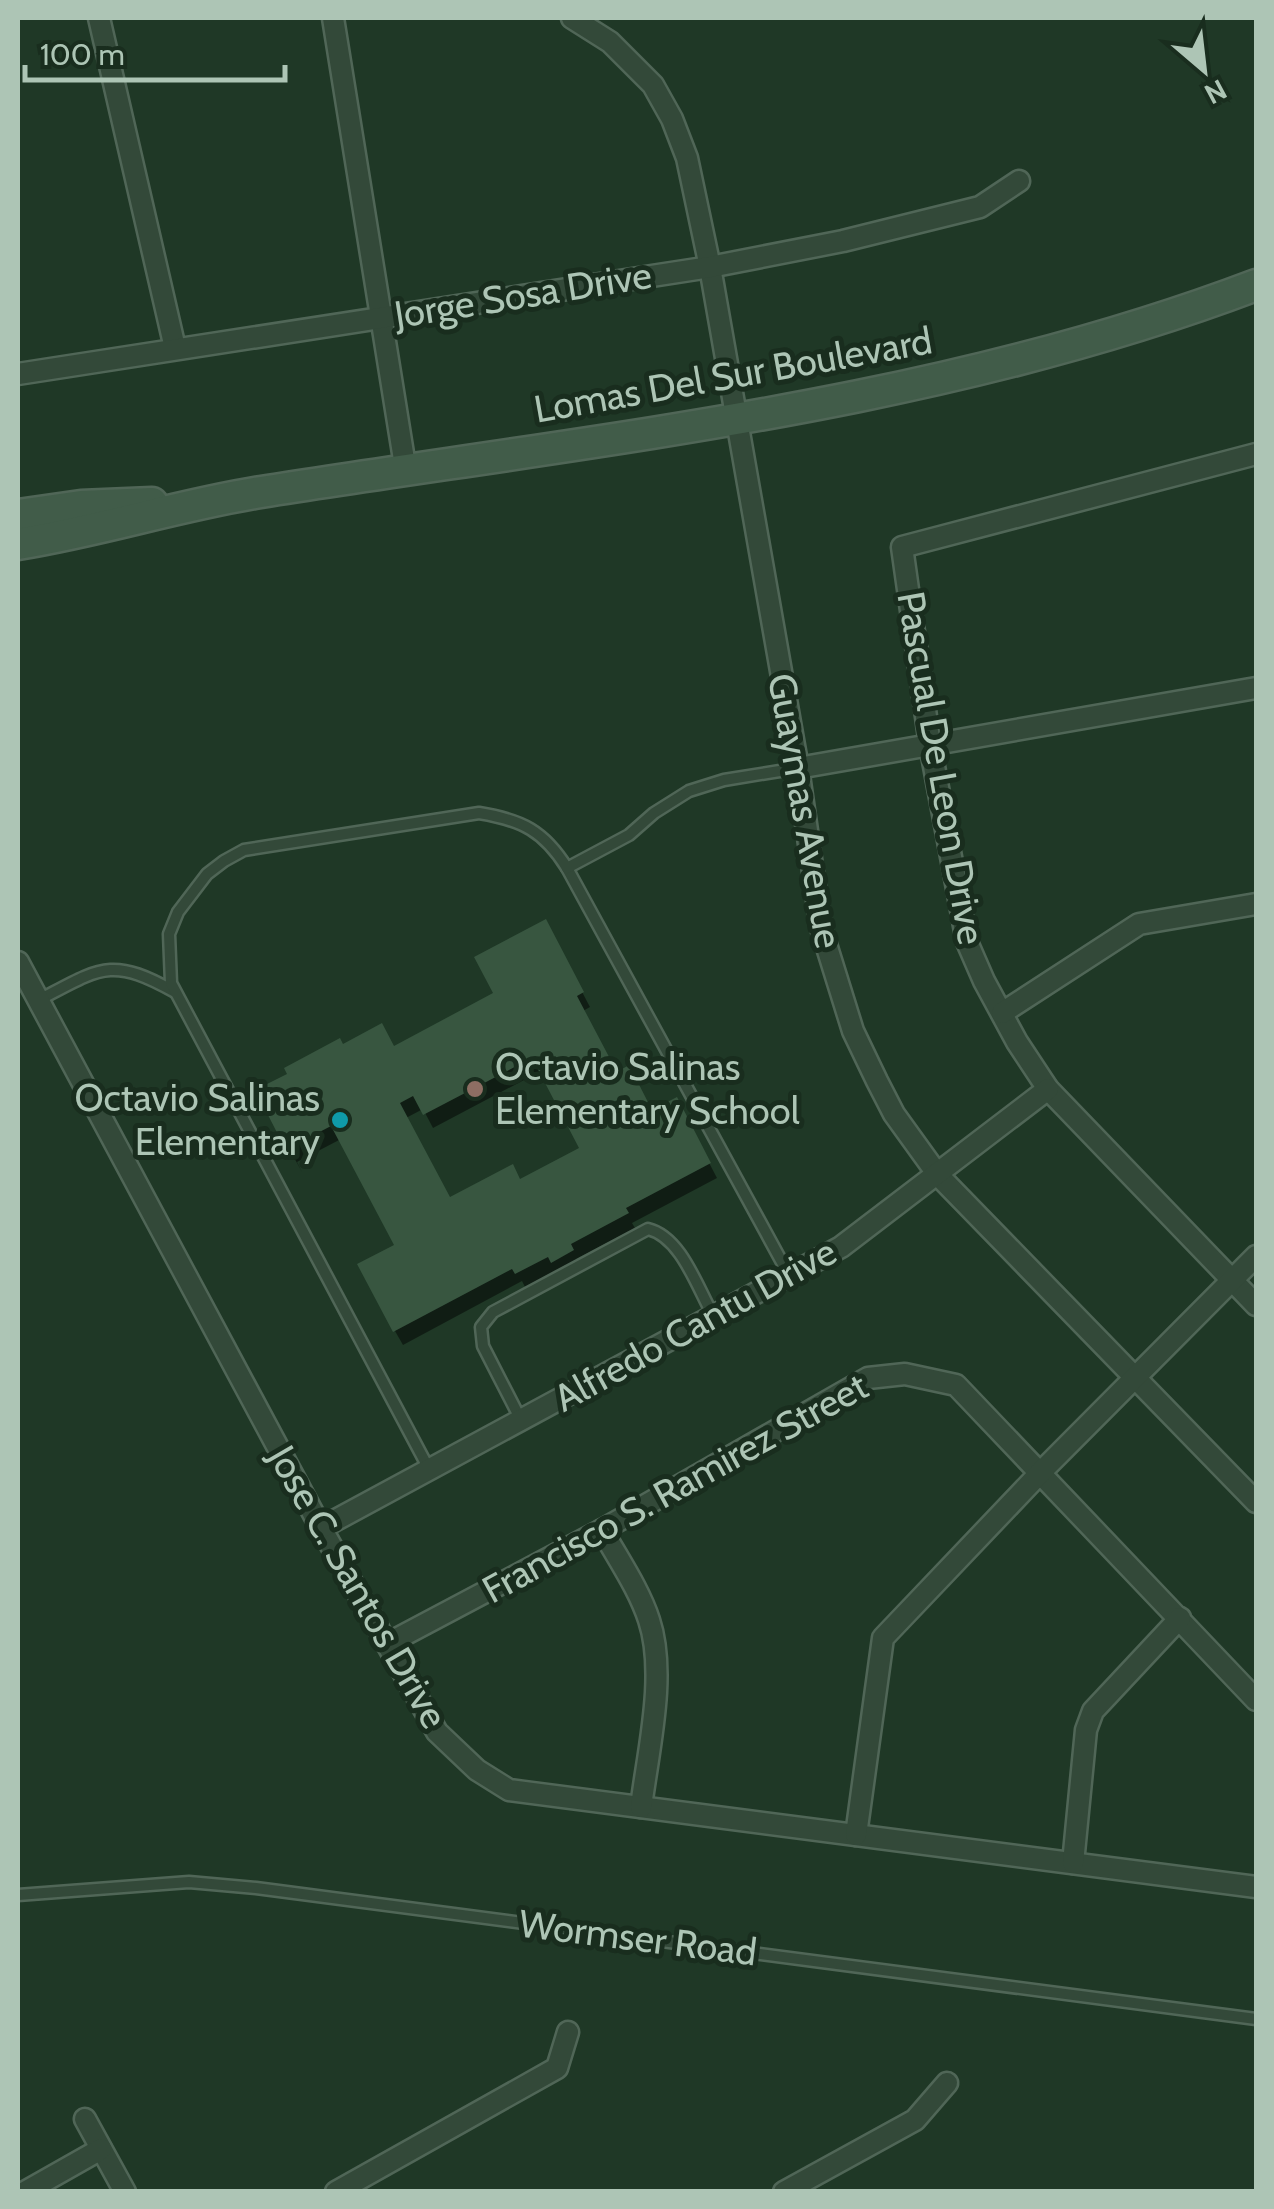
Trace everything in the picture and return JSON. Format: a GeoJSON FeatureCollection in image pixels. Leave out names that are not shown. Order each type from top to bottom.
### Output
{"type":"FeatureCollection","features":[{"type":"Feature","properties":{"kind":"main road","name":"Lomas Del Sur Boulevard"},"geometry":{"type":"LineString","coordinates":[[18,515],[81,506],[214,500],[735,420],[914,387],[1094,338],[1256,285]]}},
{"type":"Feature","properties":{"kind":"main road","name":"Lomas Del Sur Boulevard"},"geometry":{"type":"LineString","coordinates":[[18,544],[86,533],[214,500]]}},
{"type":"Feature","properties":{"kind":"main road"},"geometry":{"type":"LineString","coordinates":[[18,528],[55,522],[81,506]]}},
{"type":"Feature","properties":{"kind":"street"},"geometry":{"type":"LineString","coordinates":[[99,18],[175,348]]}},
{"type":"Feature","properties":{"kind":"street"},"geometry":{"type":"LineString","coordinates":[[333,18],[406,472]]}},
{"type":"Feature","properties":{"kind":"street","name":"Guaymas Avenue"},"geometry":{"type":"LineString","coordinates":[[572,18],[635,63],[672,119],[687,158],[710,266],[798,768],[822,928],[842,999],[861,1047],[894,1114],[938,1175],[1256,1502]]}},
{"type":"Feature","properties":{"kind":"street","name":"Jorge Sosa Drive"},"geometry":{"type":"LineString","coordinates":[[18,374],[710,266],[930,221],[980,207],[1018,181]]}},
{"type":"Feature","properties":{"kind":"street","name":"Pascual De Leon Drive"},"geometry":{"type":"LineString","coordinates":[[1256,454],[902,547],[930,745],[968,942],[984,982],[1048,1089],[1256,1305]]}},
{"type":"Feature","properties":{"kind":"street"},"geometry":{"type":"LineString","coordinates":[[798,768],[1256,688]]}},
{"type":"Feature","properties":{"kind":"street"},"geometry":{"type":"LineString","coordinates":[[1002,1014],[1139,924],[1256,904]]}},
{"type":"Feature","properties":{"kind":"street","name":"Jose C. Santos Drive"},"geometry":{"type":"LineString","coordinates":[[18,962],[321,1528],[437,1732],[476,1770],[509,1790],[1256,1887]]}},
{"type":"Feature","properties":{"kind":"street","name":"Alfredo Cantu Drive"},"geometry":{"type":"LineString","coordinates":[[321,1528],[841,1247],[1048,1089]]}},
{"type":"Feature","properties":{"kind":"street"},"geometry":{"type":"LineString","coordinates":[[856,1835],[883,1638],[1256,1256]]}},
{"type":"Feature","properties":{"kind":"street","name":"Francisco S. Ramirez Street"},"geometry":{"type":"LineString","coordinates":[[388,1644],[602,1530],[868,1378],[887,1374],[925,1376],[956,1385],[1256,1700]]}},
{"type":"Feature","properties":{"kind":"street"},"geometry":{"type":"LineString","coordinates":[[602,1530],[648,1617],[656,1652],[656,1684],[641,1807]]}},
{"type":"Feature","properties":{"kind":"street"},"geometry":{"type":"LineString","coordinates":[[1073,1863],[1086,1730],[1093,1711],[1180,1618]]}},
{"type":"Feature","properties":{"kind":"street"},"geometry":{"type":"LineString","coordinates":[[336,2192],[557,2068],[568,2032]]}},
{"type":"Feature","properties":{"kind":"street"},"geometry":{"type":"LineString","coordinates":[[784,2192],[915,2120],[947,2083]]}},
{"type":"Feature","properties":{"kind":"street"},"geometry":{"type":"LineString","coordinates":[[85,2119],[125,2192]]}},
{"type":"Feature","properties":{"kind":"street"},"geometry":{"type":"LineString","coordinates":[[25,2192],[101,2149]]}},
{"type":"Feature","properties":{"kind":"lane"},"geometry":{"type":"LineString","coordinates":[[567,868],[629,835],[689,791],[724,780],[798,768]]}},
{"type":"Feature","properties":{"kind":"lane"},"geometry":{"type":"LineString","coordinates":[[429,1470],[175,992],[167,957],[169,934],[178,912],[207,874],[244,850],[479,813],[509,818],[534,830],[553,846],[567,868],[789,1275]]}},
{"type":"Feature","properties":{"kind":"lane"},"geometry":{"type":"LineString","coordinates":[[38,1001],[107,968],[132,971],[175,992]]}},
{"type":"Feature","properties":{"kind":"lane"},"geometry":{"type":"LineString","coordinates":[[521,1420],[483,1346],[481,1328],[493,1312],[648,1229],[662,1232],[675,1247],[713,1316]]}},
{"type":"Feature","properties":{"kind":"lane","name":"Wormser Road"},"geometry":{"type":"LineString","coordinates":[[18,1895],[189,1882],[256,1888],[1256,2019]]}},
{"type":"Feature","properties":{"kind":"building","name":"Octavio Salinas Elementary"},"geometry":{"type":"Polygon","coordinates":[[[546,919],[584,992],[577,996],[617,1072],[629,1065],[652,1110],[677,1097],[711,1163],[626,1208],[629,1213],[571,1244],[574,1250],[551,1263],[548,1257],[515,1274],[512,1269],[393,1332],[357,1264],[394,1245],[331,1126],[291,1147],[297,1157],[291,1160],[268,1115],[278,1109],[265,1085],[287,1074],[284,1068],[340,1038],[343,1044],[382,1023],[394,1046],[493,993],[474,957],[546,919]],[[532,1058],[423,1115],[413,1096],[400,1103],[450,1197],[513,1164],[520,1179],[579,1148],[532,1058]]]}},
{"type":"Feature","properties":{"kind":"place","name":"Octavio Salinas Elementary School"},"geometry":{"type":"Point","coordinates":[475,1089]}},
{"type":"Feature","properties":{"kind":"place","name":"Octavio Salinas Elementary"},"geometry":{"type":"Point","coordinates":[340,1120]}}]}
